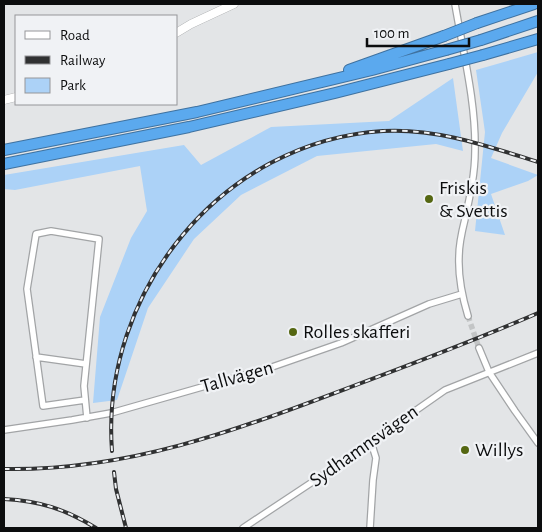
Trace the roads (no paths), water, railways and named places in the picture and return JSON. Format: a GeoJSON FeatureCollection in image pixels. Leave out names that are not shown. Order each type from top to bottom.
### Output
{"type":"FeatureCollection","features":[{"type":"Feature","properties":{"kind":"highway"},"geometry":{"type":"LineString","coordinates":[[507,13],[524,4]]}},
{"type":"Feature","properties":{"kind":"highway"},"geometry":{"type":"LineString","coordinates":[[310,84],[534,4]]}},
{"type":"Feature","properties":{"kind":"highway"},"geometry":{"type":"LineString","coordinates":[[4,150],[197,112],[372,70],[481,40],[538,21]]}},
{"type":"Feature","properties":{"kind":"highway"},"geometry":{"type":"LineString","coordinates":[[4,164],[189,128],[449,64],[538,39]]}},
{"type":"Feature","properties":{"kind":"main road"},"geometry":{"type":"LineString","coordinates":[[178,32],[234,4]]}},
{"type":"Feature","properties":{"kind":"street"},"geometry":{"type":"LineString","coordinates":[[455,4],[471,96],[475,139],[473,180],[458,255],[462,294],[468,316]]}},
{"type":"Feature","properties":{"kind":"street"},"geometry":{"type":"LineString","coordinates":[[85,400],[43,406],[27,290],[36,234],[51,231],[99,239],[84,386],[87,418]]}},
{"type":"Feature","properties":{"kind":"street","name":"Tallvägen"},"geometry":{"type":"LineString","coordinates":[[4,430],[111,413],[298,359],[341,344],[429,304],[462,294]]}},
{"type":"Feature","properties":{"kind":"street"},"geometry":{"type":"LineString","coordinates":[[480,348],[489,372],[538,443]]}},
{"type":"Feature","properties":{"kind":"street","name":"Sydhamnsvägen"},"geometry":{"type":"LineString","coordinates":[[243,528],[445,390],[538,353]]}},
{"type":"Feature","properties":{"kind":"street"},"geometry":{"type":"LineString","coordinates":[[36,357],[86,364]]}},
{"type":"Feature","properties":{"kind":"street"},"geometry":{"type":"LineString","coordinates":[[370,528],[376,458],[371,442]]}},
{"type":"Feature","properties":{"kind":"tunnel"},"geometry":{"type":"LineString","coordinates":[[468,316],[479,348]]}},
{"type":"Feature","properties":{"kind":"railway"},"geometry":{"type":"LineString","coordinates":[[112,451],[114,392],[127,335],[150,283],[183,235],[223,195],[271,163],[325,141],[383,131],[423,132],[442,135],[481,144],[538,162]]}},
{"type":"Feature","properties":{"kind":"railway"},"geometry":{"type":"LineString","coordinates":[[4,469],[50,468],[137,456],[222,433],[306,404],[444,352],[538,313]]}},
{"type":"Feature","properties":{"kind":"railway"},"geometry":{"type":"LineString","coordinates":[[114,472],[116,489],[126,528]]}},
{"type":"Feature","properties":{"kind":"railway"},"geometry":{"type":"LineString","coordinates":[[4,499],[52,507],[96,528]]}},
{"type":"Feature","properties":{"kind":"place","name":"Friskis & Svettis"},"geometry":{"type":"Point","coordinates":[429,199]}},
{"type":"Feature","properties":{"kind":"place","name":"Rolles skafferi"},"geometry":{"type":"Point","coordinates":[293,332]}},
{"type":"Feature","properties":{"kind":"place","name":"Willys"},"geometry":{"type":"Point","coordinates":[465,450]}}]}
